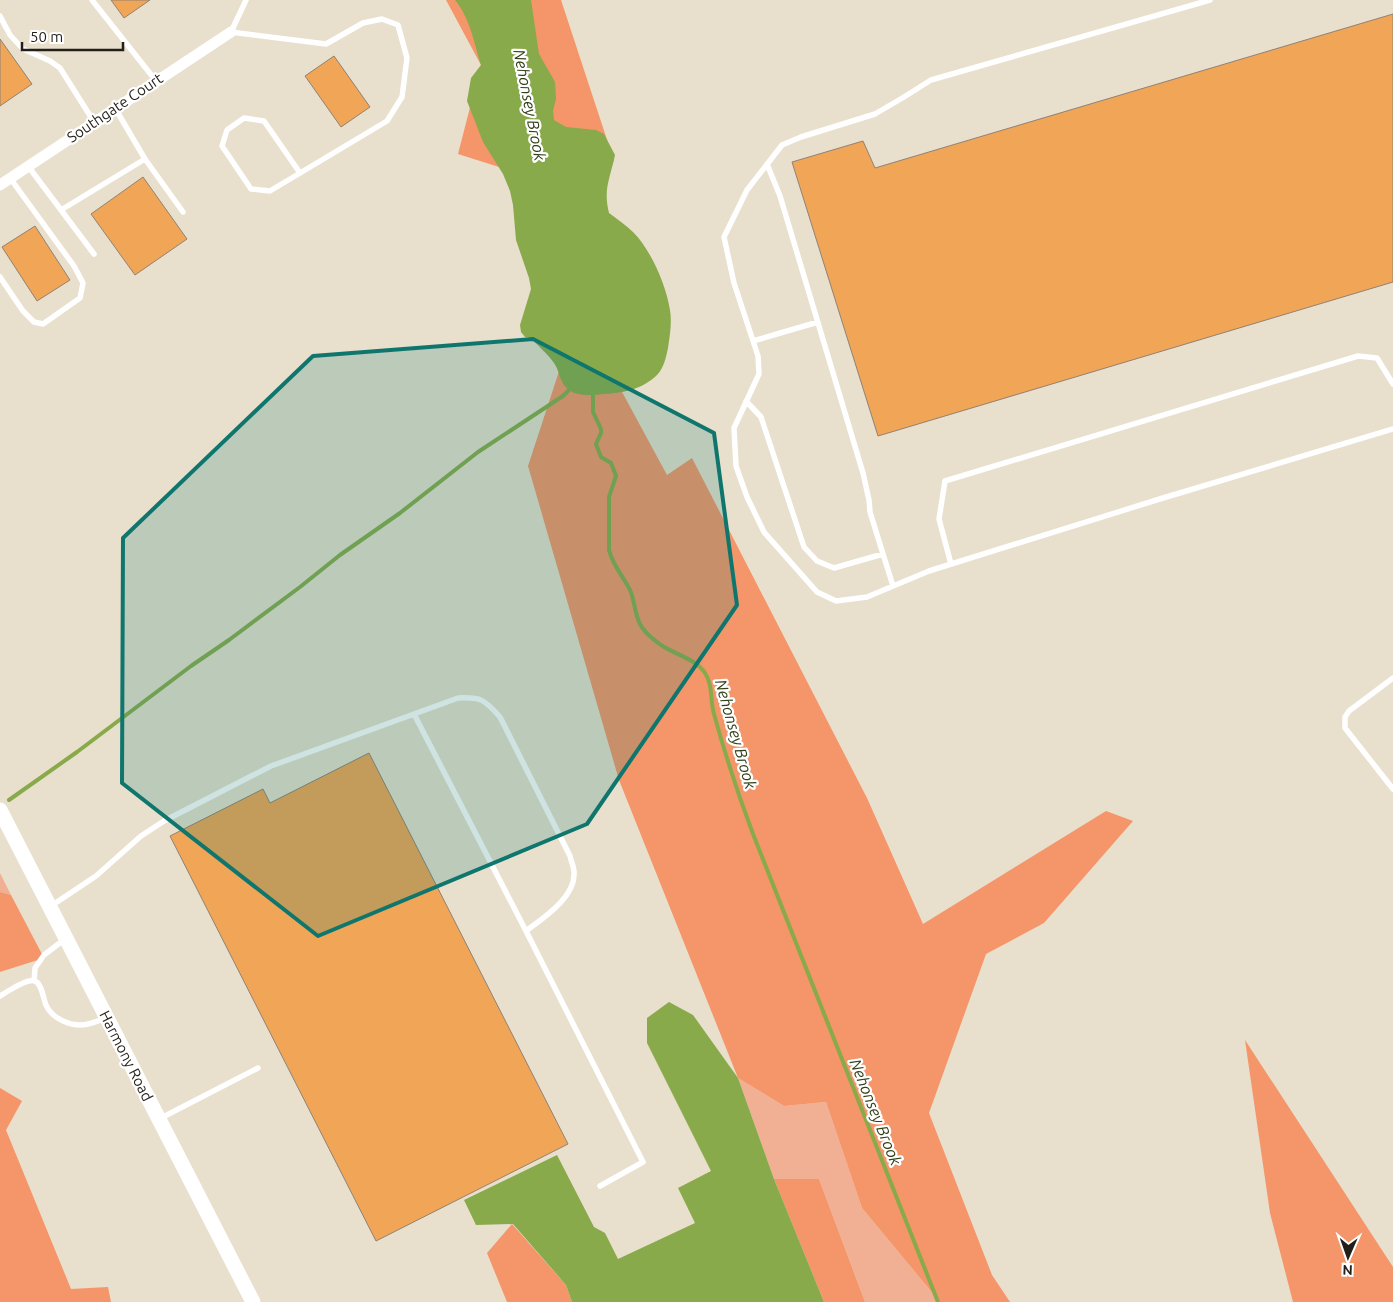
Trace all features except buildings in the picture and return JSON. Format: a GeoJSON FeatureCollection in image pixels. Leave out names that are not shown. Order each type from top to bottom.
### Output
{"type":"FeatureCollection","features":[{"type":"Feature","properties":{"kind":"main road","name":"Harmony Road"},"geometry":{"type":"LineString","coordinates":[[0,810],[253,1302]]}},
{"type":"Feature","properties":{"kind":"street","name":"Southgate Court"},"geometry":{"type":"LineString","coordinates":[[3,181],[230,32]]}},
{"type":"Feature","properties":{"kind":"lane"},"geometry":{"type":"LineString","coordinates":[[92,0],[156,81]]}},
{"type":"Feature","properties":{"kind":"lane"},"geometry":{"type":"LineString","coordinates":[[246,0],[230,32],[326,44],[363,23],[382,18],[398,25],[407,58],[402,97],[387,121],[270,191],[251,189],[222,146],[227,130],[244,118],[264,121],[300,173]]}},
{"type":"Feature","properties":{"kind":"lane"},"geometry":{"type":"LineString","coordinates":[[1210,0],[931,80],[875,114],[782,144],[746,190],[724,237],[734,283],[758,356],[758,374],[734,428],[736,466],[747,497],[764,532],[817,592],[836,601],[866,597],[929,571],[1393,429]]}},
{"type":"Feature","properties":{"kind":"lane"},"geometry":{"type":"LineString","coordinates":[[0,16],[10,35],[23,49],[50,61],[60,68],[94,122]]}},
{"type":"Feature","properties":{"kind":"lane"},"geometry":{"type":"LineString","coordinates":[[115,108],[145,159],[183,212]]}},
{"type":"Feature","properties":{"kind":"lane"},"geometry":{"type":"LineString","coordinates":[[61,210],[145,159]]}},
{"type":"Feature","properties":{"kind":"lane"},"geometry":{"type":"LineString","coordinates":[[767,164],[780,196],[818,322],[863,473],[870,512],[893,586]]}},
{"type":"Feature","properties":{"kind":"lane"},"geometry":{"type":"LineString","coordinates":[[28,166],[94,254]]}},
{"type":"Feature","properties":{"kind":"lane"},"geometry":{"type":"LineString","coordinates":[[0,277],[23,310],[34,322],[43,324],[80,298],[82,283],[74,266],[3,181]]}},
{"type":"Feature","properties":{"kind":"lane"},"geometry":{"type":"LineString","coordinates":[[753,340],[818,322]]}},
{"type":"Feature","properties":{"kind":"lane"},"geometry":{"type":"LineString","coordinates":[[952,564],[939,519],[945,481],[1358,356],[1377,358],[1393,384]]}},
{"type":"Feature","properties":{"kind":"lane"},"geometry":{"type":"LineString","coordinates":[[746,401],[761,417],[804,547],[817,561],[834,568],[883,554]]}},
{"type":"Feature","properties":{"kind":"lane"},"geometry":{"type":"LineString","coordinates":[[1393,678],[1349,711],[1346,717],[1345,728],[1393,788]]}},
{"type":"Feature","properties":{"kind":"lane"},"geometry":{"type":"LineString","coordinates":[[49,907],[96,876],[141,836],[164,821],[271,766],[458,698],[475,697],[489,704],[500,717],[570,856],[574,872],[571,888],[561,902],[526,931]]}},
{"type":"Feature","properties":{"kind":"lane"},"geometry":{"type":"LineString","coordinates":[[414,714],[643,1162],[600,1186]]}},
{"type":"Feature","properties":{"kind":"lane"},"geometry":{"type":"LineString","coordinates":[[34,981],[36,968],[44,956],[66,938]]}},
{"type":"Feature","properties":{"kind":"lane"},"geometry":{"type":"LineString","coordinates":[[0,996],[29,981],[34,981],[39,984],[47,1007],[55,1016],[68,1023],[88,1025],[106,1017]]}},
{"type":"Feature","properties":{"kind":"lane"},"geometry":{"type":"LineString","coordinates":[[159,1119],[258,1068]]}},
{"type":"Feature","properties":{"kind":"highlighted area"},"geometry":{"type":"Polygon","coordinates":[[[533,339],[714,433],[737,605],[587,824],[318,936],[122,783],[123,538],[313,356],[533,339]]]}},
{"type":"Feature","properties":{"kind":"shaded area"},"geometry":{"type":"Polygon","coordinates":[[[446,0],[561,0],[614,161],[531,177],[458,154],[481,65],[446,0]]]}},
{"type":"Feature","properties":{"kind":"shaded area"},"geometry":{"type":"Polygon","coordinates":[[[567,347],[615,379],[667,475],[692,458],[867,798],[923,924],[1106,811],[1133,821],[1044,923],[986,954],[929,1113],[992,1275],[1010,1302],[940,1302],[862,1208],[826,1102],[784,1106],[738,1078],[619,780],[528,466],[567,347]]]}},
{"type":"Feature","properties":{"kind":"shaded area"},"geometry":{"type":"Polygon","coordinates":[[[0,873],[11,895],[0,892],[0,873]]]}},
{"type":"Feature","properties":{"kind":"shaded area"},"geometry":{"type":"Polygon","coordinates":[[[0,892],[11,895],[44,958],[0,972],[0,892]]]}},
{"type":"Feature","properties":{"kind":"shaded area"},"geometry":{"type":"Polygon","coordinates":[[[1245,1040],[1393,1267],[1393,1302],[1293,1302],[1270,1213],[1245,1040]]]}},
{"type":"Feature","properties":{"kind":"shaded area"},"geometry":{"type":"Polygon","coordinates":[[[738,1078],[784,1106],[826,1102],[862,1208],[940,1302],[865,1302],[819,1179],[774,1179],[738,1078]]]}},
{"type":"Feature","properties":{"kind":"shaded area"},"geometry":{"type":"Polygon","coordinates":[[[0,1088],[22,1101],[6,1130],[71,1289],[108,1287],[111,1302],[0,1302],[0,1088]]]}},
{"type":"Feature","properties":{"kind":"shaded area"},"geometry":{"type":"Polygon","coordinates":[[[774,1179],[819,1179],[865,1302],[824,1302],[774,1179]]]}},
{"type":"Feature","properties":{"kind":"shaded area"},"geometry":{"type":"Polygon","coordinates":[[[512,1224],[566,1285],[572,1302],[507,1302],[487,1253],[512,1224]]]}},
{"type":"Feature","properties":{"kind":"water"},"geometry":{"type":"Polygon","coordinates":[[[455,0],[531,0],[539,54],[555,82],[554,120],[566,127],[596,130],[604,134],[615,155],[607,190],[609,213],[633,232],[646,248],[661,279],[671,315],[669,343],[663,366],[657,375],[639,387],[618,393],[595,395],[572,392],[563,383],[556,366],[549,356],[531,338],[525,337],[521,332],[520,325],[531,289],[529,278],[516,240],[510,191],[503,174],[483,142],[467,101],[471,78],[481,65],[468,23],[455,0]]]}},
{"type":"Feature","properties":{"kind":"water"},"geometry":{"type":"Polygon","coordinates":[[[669,1002],[693,1015],[738,1078],[774,1179],[824,1302],[572,1302],[566,1285],[513,1224],[476,1225],[464,1200],[557,1155],[594,1227],[605,1233],[618,1259],[695,1223],[678,1188],[711,1171],[647,1043],[647,1018],[669,1002]]]}},
{"type":"Feature","properties":{"kind":"waterway"},"geometry":{"type":"LineString","coordinates":[[9,800],[229,640],[340,555],[400,513],[478,452],[563,396],[571,388]]}},
{"type":"Feature","properties":{"kind":"waterway","name":"Nehonsey Brook"},"geometry":{"type":"LineString","coordinates":[[593,391],[593,412],[601,429],[596,444],[601,457],[611,463],[616,476],[609,497],[609,550],[611,556],[630,590],[638,621],[643,629],[661,645],[691,660],[701,668],[708,678],[718,729],[753,834],[938,1302]]}}]}
